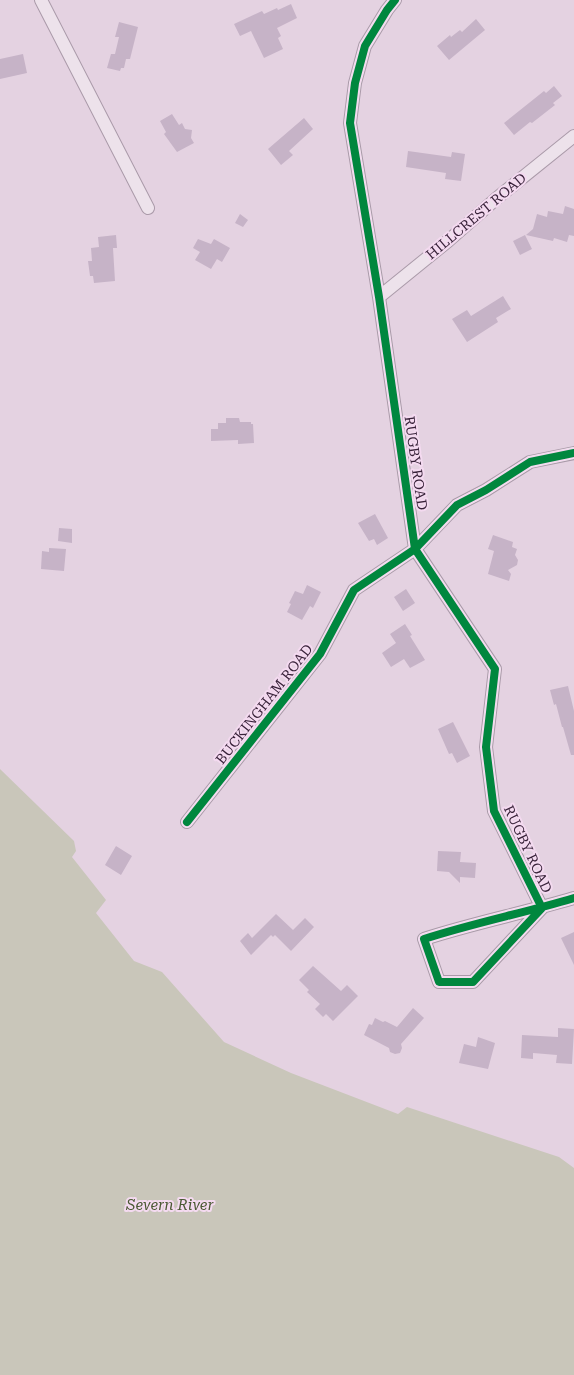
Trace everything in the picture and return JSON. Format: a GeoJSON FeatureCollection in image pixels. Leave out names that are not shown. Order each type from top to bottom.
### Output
{"type":"FeatureCollection","features":[{"type":"Feature","properties":{"kind":"street"},"geometry":{"type":"LineString","coordinates":[[41,0],[148,208]]}},
{"type":"Feature","properties":{"kind":"street","name":"RUGBY ROAD"},"geometry":{"type":"LineString","coordinates":[[395,0],[365,46],[355,83],[350,123],[379,297],[415,549],[495,669],[486,747],[494,811],[542,908]]}},
{"type":"Feature","properties":{"kind":"street","name":"HILLCREST ROAD"},"geometry":{"type":"LineString","coordinates":[[379,297],[574,136]]}},
{"type":"Feature","properties":{"kind":"street","name":"BUCKINGHAM ROAD"},"geometry":{"type":"LineString","coordinates":[[187,822],[320,654],[354,590],[415,549],[457,506],[530,462],[574,452]]}},
{"type":"Feature","properties":{"kind":"street"},"geometry":{"type":"LineString","coordinates":[[542,908],[473,982],[439,982],[424,939],[574,898]]}},
{"type":"Feature","properties":{"kind":"water","name":"Severn River"},"geometry":{"type":"Polygon","coordinates":[[[0,769],[74,841],[76,851],[72,857],[106,900],[96,913],[134,961],[162,972],[224,1042],[291,1073],[398,1114],[407,1107],[559,1157],[574,1168],[574,1375],[0,1375],[0,769]]]}},
{"type":"Feature","properties":{"kind":"building"},"geometry":{"type":"Polygon","coordinates":[[[291,4],[297,18],[277,28],[281,36],[278,38],[283,49],[264,58],[251,31],[240,36],[234,24],[262,11],[264,14],[291,4]]]}},
{"type":"Feature","properties":{"kind":"building"},"geometry":{"type":"Polygon","coordinates":[[[476,19],[485,30],[449,60],[437,46],[450,35],[451,37],[460,30],[462,32],[476,19]]]}},
{"type":"Feature","properties":{"kind":"building"},"geometry":{"type":"Polygon","coordinates":[[[119,22],[138,27],[130,59],[126,59],[124,68],[121,68],[120,71],[107,68],[111,54],[115,54],[119,37],[115,37],[119,22]]]}},
{"type":"Feature","properties":{"kind":"building"},"geometry":{"type":"Polygon","coordinates":[[[23,54],[27,73],[0,79],[0,59],[23,54]]]}},
{"type":"Feature","properties":{"kind":"building"},"geometry":{"type":"Polygon","coordinates":[[[554,86],[562,96],[553,103],[555,105],[514,135],[504,123],[544,91],[546,93],[554,86]]]}},
{"type":"Feature","properties":{"kind":"building"},"geometry":{"type":"Polygon","coordinates":[[[172,114],[179,125],[182,123],[185,129],[192,130],[191,138],[194,143],[177,152],[164,134],[166,132],[160,121],[172,114]]]}},
{"type":"Feature","properties":{"kind":"building"},"geometry":{"type":"Polygon","coordinates":[[[304,118],[313,129],[289,151],[293,155],[281,165],[268,149],[304,118]]]}},
{"type":"Feature","properties":{"kind":"building"},"geometry":{"type":"Polygon","coordinates":[[[408,151],[451,157],[452,152],[465,154],[461,181],[445,179],[446,173],[406,167],[408,151]]]}},
{"type":"Feature","properties":{"kind":"building"},"geometry":{"type":"Polygon","coordinates":[[[565,206],[574,209],[574,236],[569,235],[567,242],[554,238],[553,241],[526,235],[533,229],[537,214],[547,217],[548,211],[563,214],[565,206]]]}},
{"type":"Feature","properties":{"kind":"building"},"geometry":{"type":"Polygon","coordinates":[[[240,214],[248,220],[243,227],[235,223],[240,214]]]}},
{"type":"Feature","properties":{"kind":"building"},"geometry":{"type":"Polygon","coordinates":[[[116,235],[117,248],[113,248],[115,281],[94,283],[93,276],[90,276],[88,261],[92,261],[91,248],[99,247],[98,237],[116,235]]]}},
{"type":"Feature","properties":{"kind":"building"},"geometry":{"type":"Polygon","coordinates":[[[525,235],[532,249],[520,255],[513,241],[525,235]]]}},
{"type":"Feature","properties":{"kind":"building"},"geometry":{"type":"Polygon","coordinates":[[[198,239],[211,244],[214,239],[230,248],[222,262],[217,259],[211,269],[195,260],[200,252],[193,248],[198,239]]]}},
{"type":"Feature","properties":{"kind":"building"},"geometry":{"type":"Polygon","coordinates":[[[503,296],[511,309],[496,318],[498,322],[467,342],[452,319],[467,310],[471,316],[503,296]]]}},
{"type":"Feature","properties":{"kind":"building"},"geometry":{"type":"Polygon","coordinates":[[[226,418],[239,418],[240,422],[251,422],[253,424],[254,443],[238,444],[238,440],[211,441],[211,429],[218,429],[218,423],[226,423],[226,418]]]}},
{"type":"Feature","properties":{"kind":"building"},"geometry":{"type":"Polygon","coordinates":[[[375,514],[388,538],[377,545],[374,539],[369,541],[358,523],[375,514]]]}},
{"type":"Feature","properties":{"kind":"building"},"geometry":{"type":"Polygon","coordinates":[[[59,528],[72,529],[72,543],[58,541],[59,528]]]}},
{"type":"Feature","properties":{"kind":"building"},"geometry":{"type":"Polygon","coordinates":[[[493,535],[513,542],[512,547],[517,549],[515,555],[518,560],[517,565],[508,570],[511,574],[509,581],[488,574],[494,551],[488,549],[493,535]]]}},
{"type":"Feature","properties":{"kind":"building"},"geometry":{"type":"Polygon","coordinates":[[[49,548],[66,549],[64,571],[41,569],[42,551],[49,552],[49,548]]]}},
{"type":"Feature","properties":{"kind":"building"},"geometry":{"type":"Polygon","coordinates":[[[307,585],[321,592],[313,608],[310,606],[302,620],[287,612],[295,591],[303,594],[307,585]]]}},
{"type":"Feature","properties":{"kind":"building"},"geometry":{"type":"Polygon","coordinates":[[[406,589],[415,603],[403,611],[394,597],[406,589]]]}},
{"type":"Feature","properties":{"kind":"building"},"geometry":{"type":"Polygon","coordinates":[[[405,624],[425,660],[410,668],[404,659],[391,667],[382,653],[396,643],[390,634],[405,624]]]}},
{"type":"Feature","properties":{"kind":"building"},"geometry":{"type":"Polygon","coordinates":[[[568,686],[574,711],[574,755],[571,755],[550,690],[568,686]]]}},
{"type":"Feature","properties":{"kind":"building"},"geometry":{"type":"Polygon","coordinates":[[[453,722],[470,756],[457,763],[452,753],[449,754],[438,729],[453,722]]]}},
{"type":"Feature","properties":{"kind":"building"},"geometry":{"type":"Polygon","coordinates":[[[116,846],[132,856],[121,875],[105,865],[116,846]]]}},
{"type":"Feature","properties":{"kind":"building"},"geometry":{"type":"Polygon","coordinates":[[[438,851],[461,852],[460,862],[476,863],[475,878],[460,877],[460,883],[449,872],[437,871],[438,851]]]}},
{"type":"Feature","properties":{"kind":"building"},"geometry":{"type":"Polygon","coordinates":[[[276,914],[293,930],[305,918],[314,927],[291,951],[275,935],[273,937],[271,935],[251,955],[240,941],[248,933],[252,938],[276,914]]]}},
{"type":"Feature","properties":{"kind":"building"},"geometry":{"type":"Polygon","coordinates":[[[574,932],[574,965],[561,938],[574,932]]]}},
{"type":"Feature","properties":{"kind":"building"},"geometry":{"type":"Polygon","coordinates":[[[313,966],[341,991],[347,985],[358,996],[333,1021],[326,1014],[323,1017],[315,1009],[320,1004],[307,992],[309,990],[299,980],[313,966]]]}},
{"type":"Feature","properties":{"kind":"building"},"geometry":{"type":"Polygon","coordinates":[[[413,1008],[424,1018],[401,1044],[400,1053],[390,1052],[389,1048],[364,1035],[369,1024],[372,1025],[375,1018],[397,1027],[413,1008]]]}},
{"type":"Feature","properties":{"kind":"building"},"geometry":{"type":"Polygon","coordinates":[[[558,1028],[574,1029],[572,1064],[556,1063],[557,1055],[533,1053],[533,1059],[521,1058],[522,1035],[558,1037],[558,1028]]]}},
{"type":"Feature","properties":{"kind":"building"},"geometry":{"type":"Polygon","coordinates":[[[478,1037],[495,1043],[488,1069],[459,1063],[464,1044],[476,1047],[478,1037]]]}},
{"type":"Feature","properties":{"kind":"cycle path"},"geometry":{"type":"LineString","coordinates":[[395,0],[365,46],[355,83],[350,123],[379,297],[415,549],[495,669],[486,747],[494,811],[542,908],[473,982],[439,982],[424,939],[461,928],[536,908],[555,903],[574,898]]}},
{"type":"Feature","properties":{"kind":"cycle path"},"geometry":{"type":"LineString","coordinates":[[187,822],[320,654],[354,590],[415,549],[457,505],[486,490],[530,462],[574,453]]}}]}
